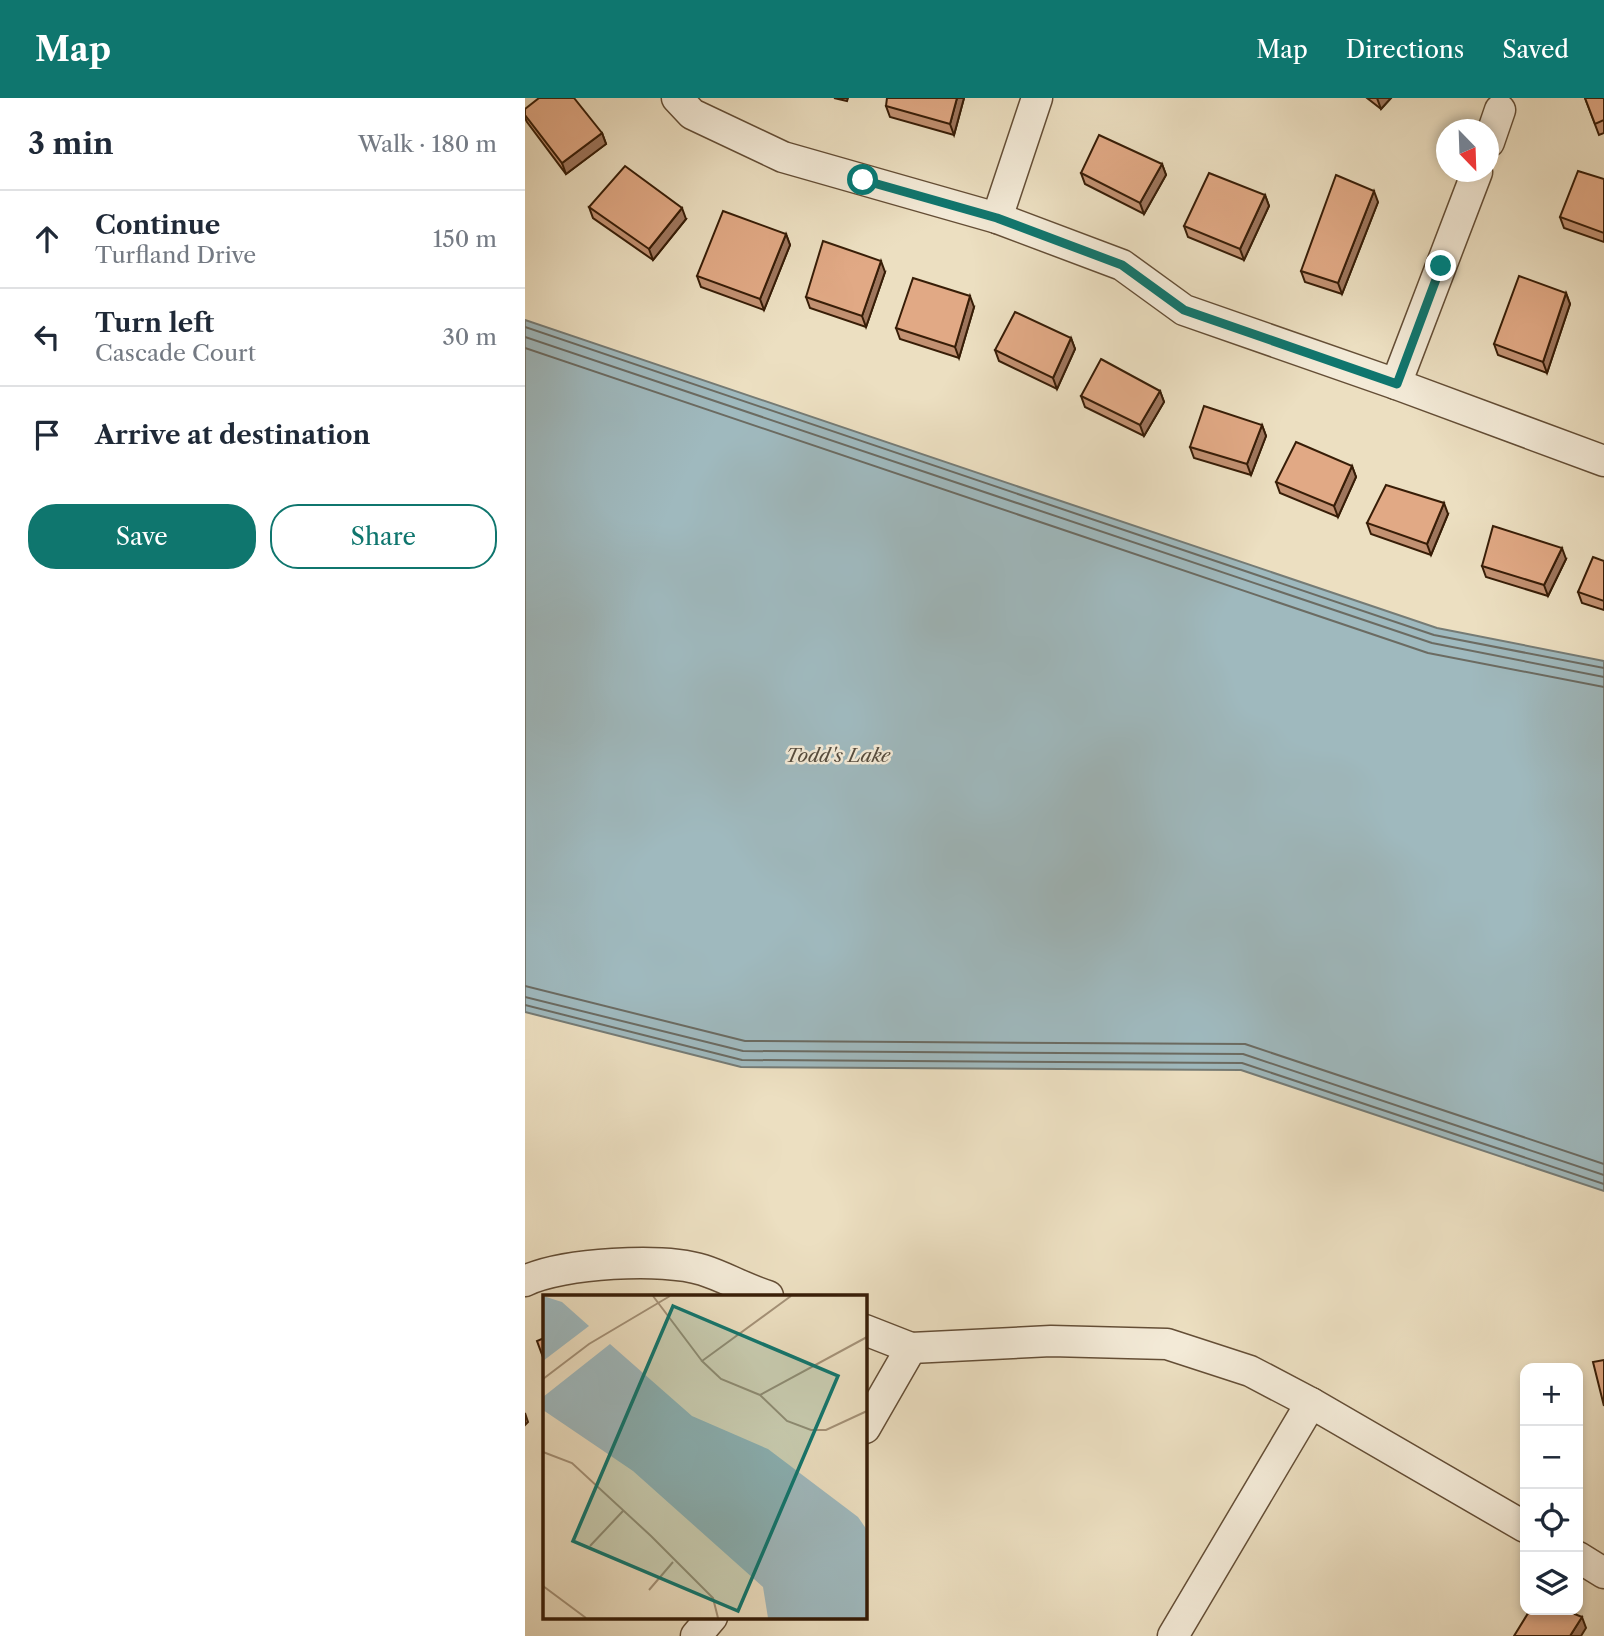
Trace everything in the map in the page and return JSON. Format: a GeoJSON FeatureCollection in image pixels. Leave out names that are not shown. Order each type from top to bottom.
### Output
{"type":"FeatureCollection","features":[{"type":"Feature","properties":{"kind":"street"},"geometry":{"type":"LineString","coordinates":[[677,98],[692,114],[783,158],[997,218],[1122,265],[1184,310],[1397,384],[1604,461]]}},
{"type":"Feature","properties":{"kind":"street"},"geometry":{"type":"LineString","coordinates":[[997,218],[1037,98]]}},
{"type":"Feature","properties":{"kind":"street"},"geometry":{"type":"LineString","coordinates":[[1497,119],[1500,110]]}},
{"type":"Feature","properties":{"kind":"street"},"geometry":{"type":"LineString","coordinates":[[1397,384],[1473,182]]}},
{"type":"Feature","properties":{"kind":"street"},"geometry":{"type":"LineString","coordinates":[[525,1280],[542,1272],[622,1262],[701,1270],[762,1295]]}},
{"type":"Feature","properties":{"kind":"street"},"geometry":{"type":"LineString","coordinates":[[866,1330],[911,1348],[1051,1340],[1167,1344],[1250,1371],[1311,1403],[1520,1524]]}},
{"type":"Feature","properties":{"kind":"street"},"geometry":{"type":"LineString","coordinates":[[866,1427],[911,1348]]}},
{"type":"Feature","properties":{"kind":"street"},"geometry":{"type":"LineString","coordinates":[[1173,1636],[1311,1403]]}},
{"type":"Feature","properties":{"kind":"street"},"geometry":{"type":"LineString","coordinates":[[1583,1560],[1604,1573]]}},
{"type":"Feature","properties":{"kind":"street"},"geometry":{"type":"LineString","coordinates":[[696,1636],[711,1618]]}},
{"type":"Feature","properties":{"kind":"water","name":"Todd's Lake"},"geometry":{"type":"Polygon","coordinates":[[[525,320],[1437,628],[1604,661],[1604,1191],[1241,1070],[741,1067],[525,1012],[525,320]]]}},
{"type":"Feature","properties":{"kind":"building"},"geometry":{"type":"Polygon","coordinates":[[[539,98],[574,98],[602,133],[562,163],[525,115],[525,109],[539,98]]]}},
{"type":"Feature","properties":{"kind":"building"},"geometry":{"type":"Polygon","coordinates":[[[887,98],[957,98],[950,124],[886,106],[887,98]]]}},
{"type":"Feature","properties":{"kind":"building"},"geometry":{"type":"Polygon","coordinates":[[[1585,98],[1604,98],[1604,120],[1595,124],[1585,98]]]}},
{"type":"Feature","properties":{"kind":"building"},"geometry":{"type":"Polygon","coordinates":[[[1099,135],[1162,164],[1140,203],[1081,173],[1099,135]]]}},
{"type":"Feature","properties":{"kind":"building"},"geometry":{"type":"Polygon","coordinates":[[[625,166],[682,208],[649,249],[589,207],[625,166]]]}},
{"type":"Feature","properties":{"kind":"building"},"geometry":{"type":"Polygon","coordinates":[[[1578,171],[1604,179],[1604,233],[1560,217],[1578,171]]]}},
{"type":"Feature","properties":{"kind":"building"},"geometry":{"type":"Polygon","coordinates":[[[1209,173],[1265,195],[1240,249],[1184,226],[1209,173]]]}},
{"type":"Feature","properties":{"kind":"building"},"geometry":{"type":"Polygon","coordinates":[[[1336,175],[1374,191],[1338,283],[1301,271],[1336,175]]]}},
{"type":"Feature","properties":{"kind":"building"},"geometry":{"type":"Polygon","coordinates":[[[723,211],[786,234],[760,299],[697,276],[723,211]]]}},
{"type":"Feature","properties":{"kind":"building"},"geometry":{"type":"Polygon","coordinates":[[[823,241],[881,261],[862,316],[806,297],[823,241]]]}},
{"type":"Feature","properties":{"kind":"building"},"geometry":{"type":"Polygon","coordinates":[[[1519,276],[1566,293],[1543,362],[1494,344],[1519,276]]]}},
{"type":"Feature","properties":{"kind":"building"},"geometry":{"type":"Polygon","coordinates":[[[913,278],[970,296],[955,347],[896,328],[913,278]]]}},
{"type":"Feature","properties":{"kind":"building"},"geometry":{"type":"Polygon","coordinates":[[[1015,312],[1071,338],[1053,378],[995,350],[1015,312]]]}},
{"type":"Feature","properties":{"kind":"building"},"geometry":{"type":"Polygon","coordinates":[[[1101,359],[1160,391],[1140,425],[1081,396],[1101,359]]]}},
{"type":"Feature","properties":{"kind":"building"},"geometry":{"type":"Polygon","coordinates":[[[1204,406],[1262,425],[1247,464],[1190,447],[1204,406]]]}},
{"type":"Feature","properties":{"kind":"building"},"geometry":{"type":"Polygon","coordinates":[[[1296,442],[1352,466],[1334,506],[1276,482],[1296,442]]]}},
{"type":"Feature","properties":{"kind":"building"},"geometry":{"type":"Polygon","coordinates":[[[1386,485],[1444,503],[1427,544],[1367,523],[1386,485]]]}},
{"type":"Feature","properties":{"kind":"building"},"geometry":{"type":"Polygon","coordinates":[[[1493,526],[1562,548],[1544,585],[1482,566],[1493,526]]]}},
{"type":"Feature","properties":{"kind":"building"},"geometry":{"type":"Polygon","coordinates":[[[1593,557],[1604,561],[1604,601],[1578,592],[1593,557]]]}},
{"type":"Feature","properties":{"kind":"building"},"geometry":{"type":"Polygon","coordinates":[[[543,1338],[543,1357],[537,1341],[543,1338]]]}},
{"type":"Feature","properties":{"kind":"building"},"geometry":{"type":"Polygon","coordinates":[[[1604,1360],[1604,1406],[1593,1362],[1604,1360]]]}},
{"type":"Feature","properties":{"kind":"building"},"geometry":{"type":"Polygon","coordinates":[[[1527,1615],[1582,1617],[1570,1636],[1514,1636],[1527,1615]]]}},
{"type":"Feature","properties":{"kind":"route"},"geometry":{"type":"LineString","coordinates":[[863,180],[997,218],[1122,265],[1184,310],[1397,384],[1441,266]]}}]}
